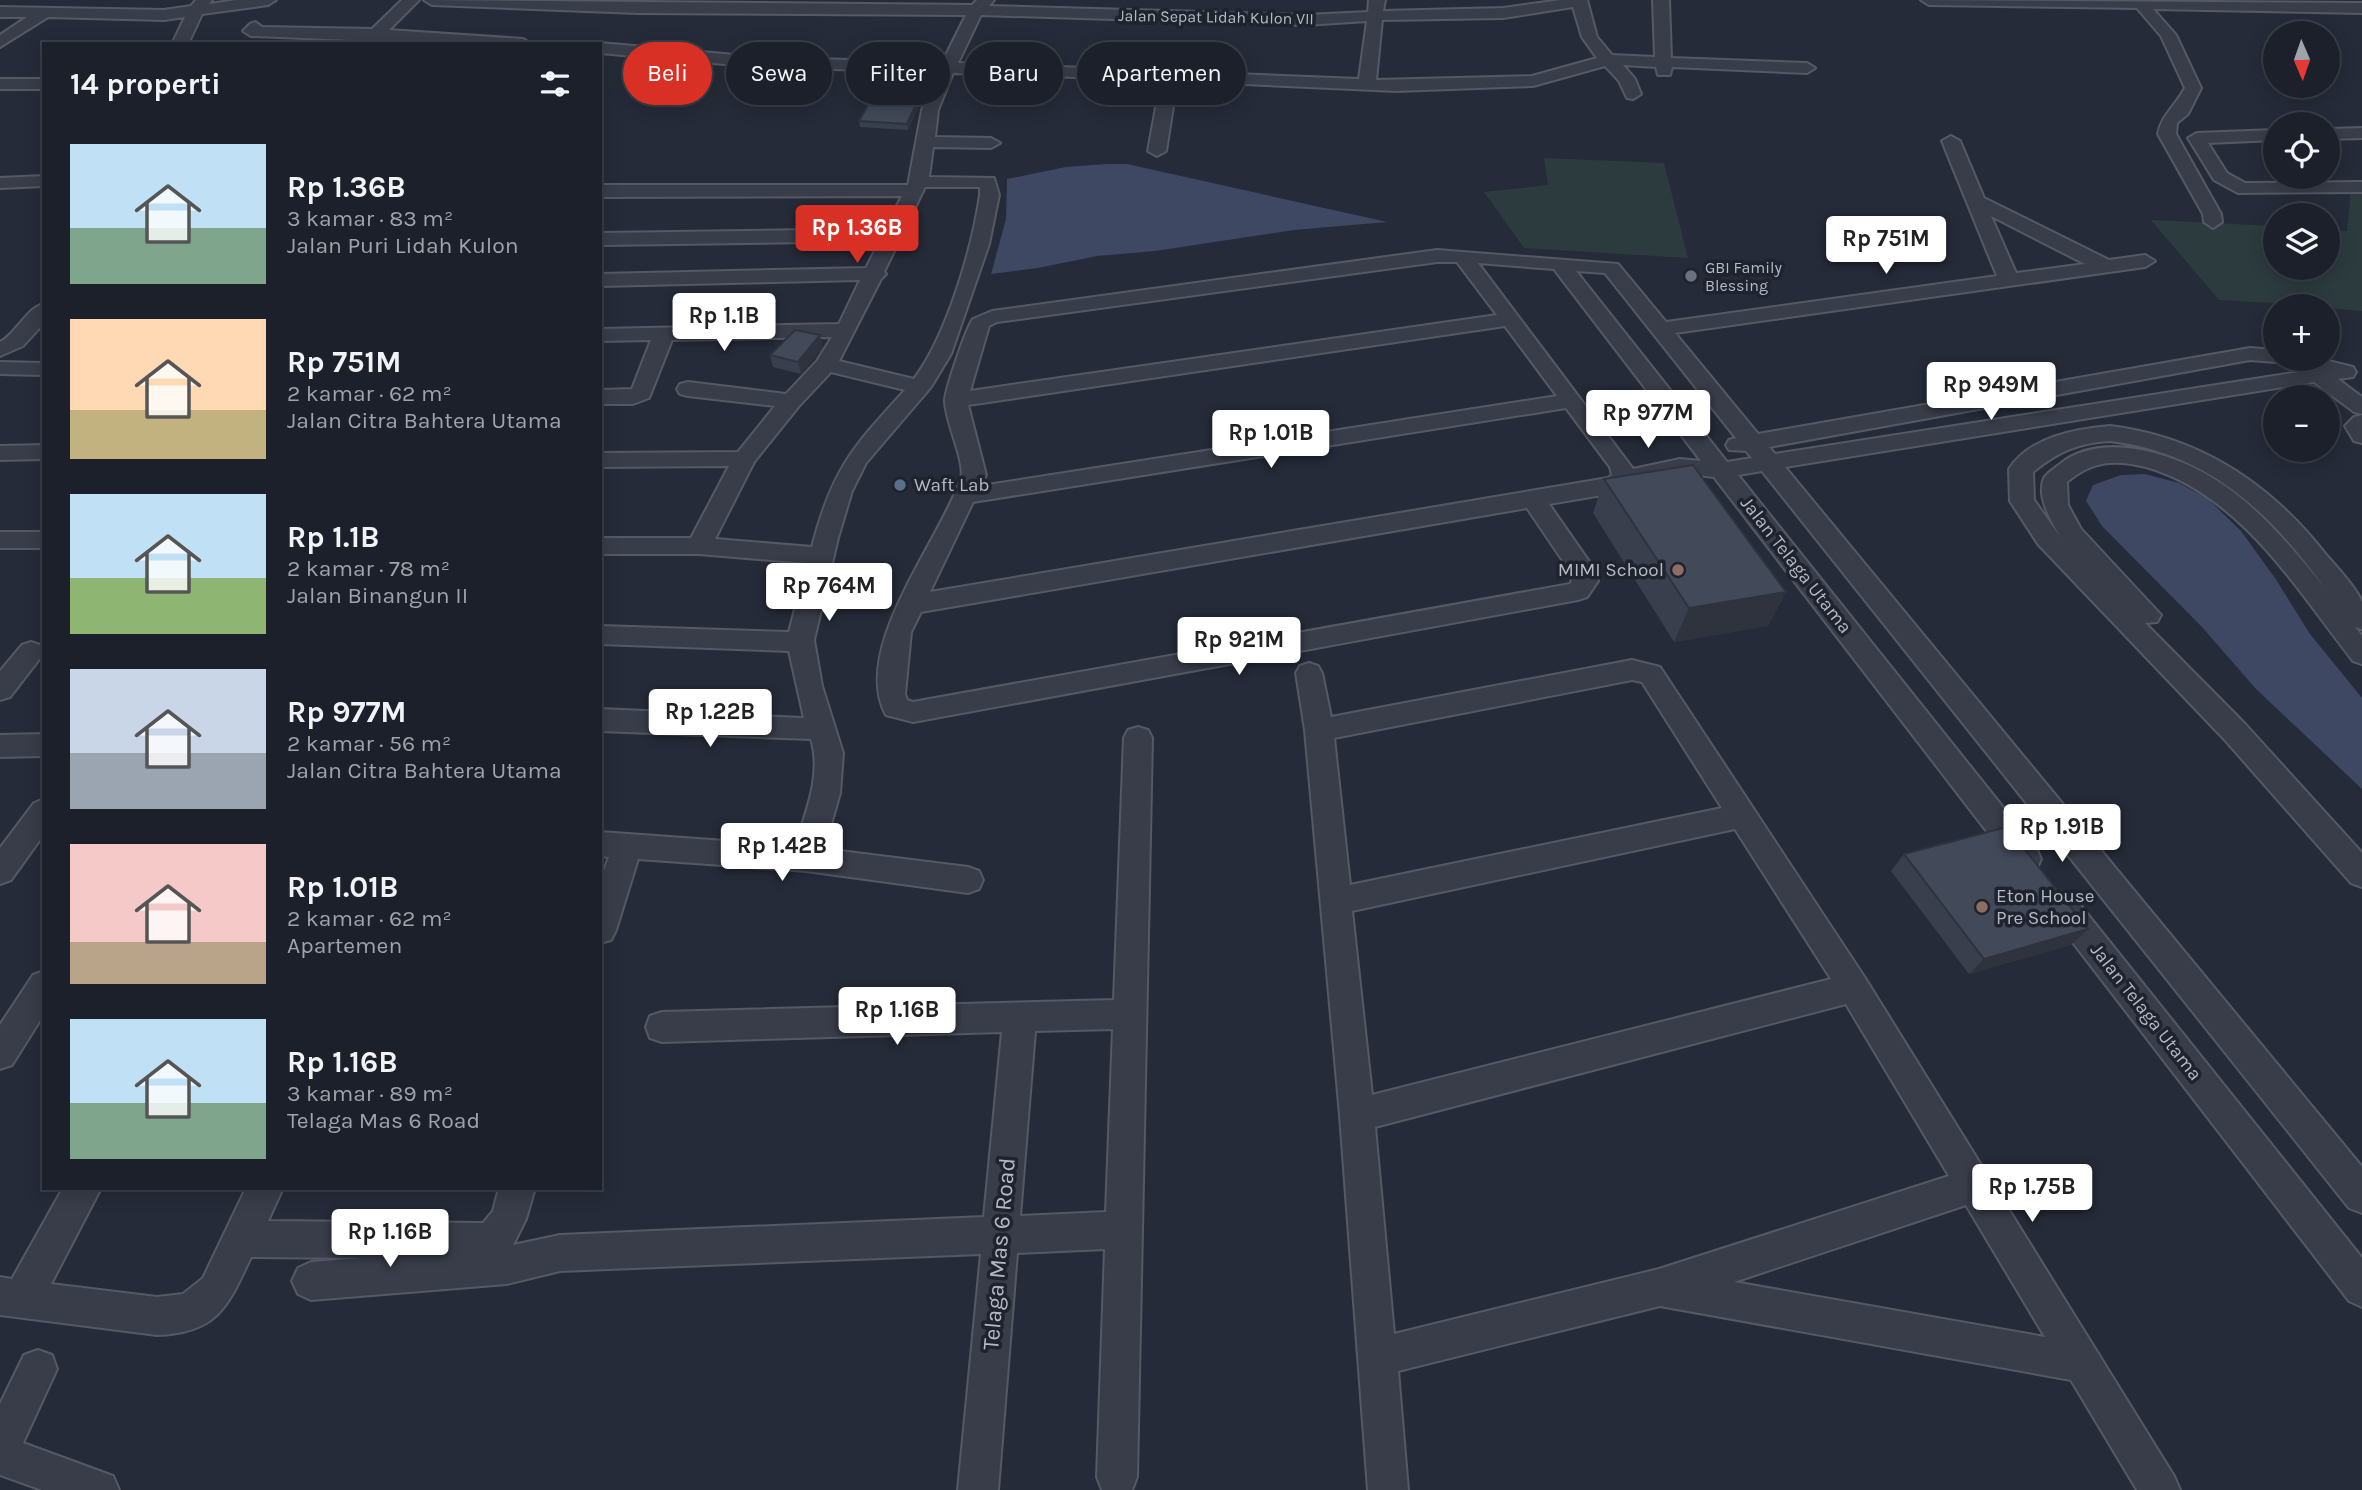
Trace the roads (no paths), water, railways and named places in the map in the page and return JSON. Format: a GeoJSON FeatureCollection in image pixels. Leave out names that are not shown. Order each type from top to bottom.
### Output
{"type":"FeatureCollection","features":[{"type":"Feature","properties":{"kind":"street"},"geometry":{"type":"LineString","coordinates":[[150,16],[172,0]]}},
{"type":"Feature","properties":{"kind":"street"},"geometry":{"type":"LineString","coordinates":[[0,12],[150,16],[200,6],[268,0]]}},
{"type":"Feature","properties":{"kind":"street"},"geometry":{"type":"LineString","coordinates":[[375,34],[411,0]]}},
{"type":"Feature","properties":{"kind":"street","name":"Jalan Sepat Lidah Kulon VII"},"geometry":{"type":"LineString","coordinates":[[432,0],[622,4],[981,5],[1228,20],[1305,20],[1376,8],[1503,13],[1579,1]]}},
{"type":"Feature","properties":{"kind":"street"},"geometry":{"type":"LineString","coordinates":[[1661,0],[1663,67]]}},
{"type":"Feature","properties":{"kind":"street"},"geometry":{"type":"LineString","coordinates":[[1929,0],[2216,2],[2362,8]]}},
{"type":"Feature","properties":{"kind":"street"},"geometry":{"type":"LineString","coordinates":[[1579,1],[1593,44],[1628,81],[1633,94]]}},
{"type":"Feature","properties":{"kind":"street"},"geometry":{"type":"LineString","coordinates":[[2140,3],[2168,35],[2193,88],[2182,110],[2169,121],[2167,134],[2212,214],[2213,222]]}},
{"type":"Feature","properties":{"kind":"street"},"geometry":{"type":"LineString","coordinates":[[950,63],[981,5]]}},
{"type":"Feature","properties":{"kind":"street"},"geometry":{"type":"LineString","coordinates":[[181,42],[200,6]]}},
{"type":"Feature","properties":{"kind":"street"},"geometry":{"type":"LineString","coordinates":[[1367,85],[1376,8]]}},
{"type":"Feature","properties":{"kind":"street"},"geometry":{"type":"LineString","coordinates":[[0,42],[44,13]]}},
{"type":"Feature","properties":{"kind":"street"},"geometry":{"type":"LineString","coordinates":[[255,27],[251,31],[375,34],[493,42]]}},
{"type":"Feature","properties":{"kind":"street"},"geometry":{"type":"LineString","coordinates":[[602,48],[758,62],[846,64]]}},
{"type":"Feature","properties":{"kind":"street"},"geometry":{"type":"LineString","coordinates":[[1246,79],[1425,86],[1533,81],[1609,60],[1663,67],[1807,68]]}},
{"type":"Feature","properties":{"kind":"street"},"geometry":{"type":"LineString","coordinates":[[950,67],[1077,72]]}},
{"type":"Feature","properties":{"kind":"street"},"geometry":{"type":"LineString","coordinates":[[0,83],[42,84]]}},
{"type":"Feature","properties":{"kind":"street"},"geometry":{"type":"LineString","coordinates":[[699,546],[744,459],[791,401],[826,365],[876,274],[915,186],[932,105]]}},
{"type":"Feature","properties":{"kind":"street"},"geometry":{"type":"LineString","coordinates":[[1157,151],[1165,105]]}},
{"type":"Feature","properties":{"kind":"street"},"geometry":{"type":"LineString","coordinates":[[2340,134],[2362,133]]}},
{"type":"Feature","properties":{"kind":"street"},"geometry":{"type":"LineString","coordinates":[[2263,135],[2197,138],[2221,180],[2229,186],[2263,189]]}},
{"type":"Feature","properties":{"kind":"street"},"geometry":{"type":"LineString","coordinates":[[1951,141],[2008,279]]}},
{"type":"Feature","properties":{"kind":"street"},"geometry":{"type":"LineString","coordinates":[[925,142],[991,143]]}},
{"type":"Feature","properties":{"kind":"street"},"geometry":{"type":"LineString","coordinates":[[0,183],[42,181]]}},
{"type":"Feature","properties":{"kind":"street"},"geometry":{"type":"LineString","coordinates":[[602,191],[915,186],[983,181],[991,185],[992,192],[969,278],[942,350],[919,387],[848,472],[839,494],[800,642],[829,753],[828,785],[806,859]]}},
{"type":"Feature","properties":{"kind":"street"},"geometry":{"type":"LineString","coordinates":[[2340,187],[2362,187]]}},
{"type":"Feature","properties":{"kind":"street"},"geometry":{"type":"LineString","coordinates":[[1974,200],[2105,266]]}},
{"type":"Feature","properties":{"kind":"street"},"geometry":{"type":"LineString","coordinates":[[602,239],[894,235]]}},
{"type":"Feature","properties":{"kind":"street"},"geometry":{"type":"LineString","coordinates":[[1533,499],[1581,569],[1585,581],[1578,591],[912,712],[896,708],[891,694],[898,632],[974,475],[956,400],[981,323],[992,317],[1437,256],[1611,268],[2362,1195]]}},
{"type":"Feature","properties":{"kind":"street"},"geometry":{"type":"LineString","coordinates":[[1464,256],[1621,466],[1625,478]]}},
{"type":"Feature","properties":{"kind":"street"},"geometry":{"type":"LineString","coordinates":[[1660,329],[2145,261]]}},
{"type":"Feature","properties":{"kind":"street","name":"Jalan Telaga Utama"},"geometry":{"type":"LineString","coordinates":[[1559,264],[2362,1288]]}},
{"type":"Feature","properties":{"kind":"street"},"geometry":{"type":"LineString","coordinates":[[602,280],[876,274]]}},
{"type":"Feature","properties":{"kind":"street"},"geometry":{"type":"LineString","coordinates":[[0,350],[16,342],[42,312]]}},
{"type":"Feature","properties":{"kind":"street"},"geometry":{"type":"LineString","coordinates":[[956,400],[1510,318]]}},
{"type":"Feature","properties":{"kind":"street"},"geometry":{"type":"LineString","coordinates":[[602,335],[846,330]]}},
{"type":"Feature","properties":{"kind":"street"},"geometry":{"type":"LineString","coordinates":[[602,397],[633,397],[641,393],[664,333]]}},
{"type":"Feature","properties":{"kind":"street"},"geometry":{"type":"LineString","coordinates":[[912,604],[1614,485],[1625,478],[1681,466],[2250,354],[2263,355]]}},
{"type":"Feature","properties":{"kind":"street"},"geometry":{"type":"LineString","coordinates":[[826,365],[919,387]]}},
{"type":"Feature","properties":{"kind":"street"},"geometry":{"type":"LineString","coordinates":[[0,368],[42,369]]}},
{"type":"Feature","properties":{"kind":"street"},"geometry":{"type":"LineString","coordinates":[[1760,452],[2353,371]]}},
{"type":"Feature","properties":{"kind":"street"},"geometry":{"type":"LineString","coordinates":[[2320,377],[2362,407]]}},
{"type":"Feature","properties":{"kind":"street"},"geometry":{"type":"LineString","coordinates":[[688,389],[791,401]]}},
{"type":"Feature","properties":{"kind":"street"},"geometry":{"type":"LineString","coordinates":[[964,496],[1572,400]]}},
{"type":"Feature","properties":{"kind":"street"},"geometry":{"type":"LineString","coordinates":[[2362,422],[2356,426],[2362,436]]}},
{"type":"Feature","properties":{"kind":"street"},"geometry":{"type":"LineString","coordinates":[[2362,620],[2296,533],[2266,503],[2235,479],[2176,448],[2144,437],[2092,433],[2056,444],[2021,469],[2022,501],[2046,538],[2235,732],[2362,874]]}},
{"type":"Feature","properties":{"kind":"street"},"geometry":{"type":"LineString","coordinates":[[0,453],[42,452]]}},
{"type":"Feature","properties":{"kind":"street"},"geometry":{"type":"LineString","coordinates":[[2362,654],[2273,542],[2213,488],[2185,471],[2159,461],[2118,455],[2079,461],[2055,481],[2056,505],[2071,534],[2362,845]]}},
{"type":"Feature","properties":{"kind":"street"},"geometry":{"type":"LineString","coordinates":[[602,460],[744,459]]}},
{"type":"Feature","properties":{"kind":"street"},"geometry":{"type":"LineString","coordinates":[[0,540],[42,540]]}},
{"type":"Feature","properties":{"kind":"street"},"geometry":{"type":"LineString","coordinates":[[602,546],[699,546],[822,556]]}},
{"type":"Feature","properties":{"kind":"street"},"geometry":{"type":"LineString","coordinates":[[602,635],[800,642]]}},
{"type":"Feature","properties":{"kind":"street"},"geometry":{"type":"LineString","coordinates":[[0,652],[38,652]]}},
{"type":"Feature","properties":{"kind":"street"},"geometry":{"type":"LineString","coordinates":[[0,690],[38,652]]}},
{"type":"Feature","properties":{"kind":"street"},"geometry":{"type":"LineString","coordinates":[[1319,730],[1643,670],[1656,678],[1854,988],[2160,1490]]}},
{"type":"Feature","properties":{"kind":"street"},"geometry":{"type":"LineString","coordinates":[[1309,673],[1319,730],[1357,1115],[1388,1490]]}},
{"type":"Feature","properties":{"kind":"street"},"geometry":{"type":"LineString","coordinates":[[602,720],[821,729]]}},
{"type":"Feature","properties":{"kind":"street"},"geometry":{"type":"LineString","coordinates":[[1117,1477],[1138,738]]}},
{"type":"Feature","properties":{"kind":"street"},"geometry":{"type":"LineString","coordinates":[[0,746],[42,745]]}},
{"type":"Feature","properties":{"kind":"street"},"geometry":{"type":"LineString","coordinates":[[0,872],[42,814]]}},
{"type":"Feature","properties":{"kind":"street"},"geometry":{"type":"LineString","coordinates":[[1336,901],[1742,816]]}},
{"type":"Feature","properties":{"kind":"street"},"geometry":{"type":"LineString","coordinates":[[602,918],[614,845],[806,859],[968,880]]}},
{"type":"Feature","properties":{"kind":"street"},"geometry":{"type":"LineString","coordinates":[[0,1054],[42,988]]}},
{"type":"Feature","properties":{"kind":"street"},"geometry":{"type":"LineString","coordinates":[[1357,1115],[1854,988]]}},
{"type":"Feature","properties":{"kind":"street"},"geometry":{"type":"LineString","coordinates":[[662,1027],[1130,1014]]}},
{"type":"Feature","properties":{"kind":"street","name":"Telaga Mas 6 Road"},"geometry":{"type":"LineString","coordinates":[[978,1490],[1020,1017]]}},
{"type":"Feature","properties":{"kind":"street"},"geometry":{"type":"LineString","coordinates":[[1377,1357],[1659,1288],[1974,1185]]}},
{"type":"Feature","properties":{"kind":"street"},"geometry":{"type":"LineString","coordinates":[[82,1190],[11,1297],[157,1316],[185,1313],[205,1304],[216,1291],[264,1190]]}},
{"type":"Feature","properties":{"kind":"street"},"geometry":{"type":"LineString","coordinates":[[240,1239],[486,1241],[493,1239],[504,1228],[516,1190]]}},
{"type":"Feature","properties":{"kind":"street"},"geometry":{"type":"LineString","coordinates":[[311,1281],[508,1265],[560,1253],[1124,1230]]}},
{"type":"Feature","properties":{"kind":"street"},"geometry":{"type":"LineString","coordinates":[[1659,1288],[2083,1363]]}},
{"type":"Feature","properties":{"kind":"street"},"geometry":{"type":"LineString","coordinates":[[0,1447],[38,1369]]}},
{"type":"Feature","properties":{"kind":"street"},"geometry":{"type":"LineString","coordinates":[[0,1454],[99,1490]]}},
{"type":"Feature","properties":{"kind":"water"},"geometry":{"type":"Polygon","coordinates":[[[1127,164],[1387,222],[1294,230],[1155,251],[1097,256],[991,274],[1006,219],[1007,179],[1066,167],[1127,164]]]}},
{"type":"Feature","properties":{"kind":"water"},"geometry":{"type":"Polygon","coordinates":[[[2145,474],[2179,483],[2208,499],[2241,531],[2310,634],[2362,698],[2362,789],[2256,689],[2202,627],[2102,526],[2086,501],[2093,485],[2121,475],[2145,474]]]}},
{"type":"Feature","properties":{"kind":"place","name":"GBI Family Blessing"},"geometry":{"type":"Point","coordinates":[1691,276]}},
{"type":"Feature","properties":{"kind":"place","name":"Waft Lab"},"geometry":{"type":"Point","coordinates":[900,485]}},
{"type":"Feature","properties":{"kind":"place","name":"MIMI School"},"geometry":{"type":"Point","coordinates":[1678,570]}},
{"type":"Feature","properties":{"kind":"place","name":"Eton House Pre School"},"geometry":{"type":"Point","coordinates":[1982,907]}}]}
